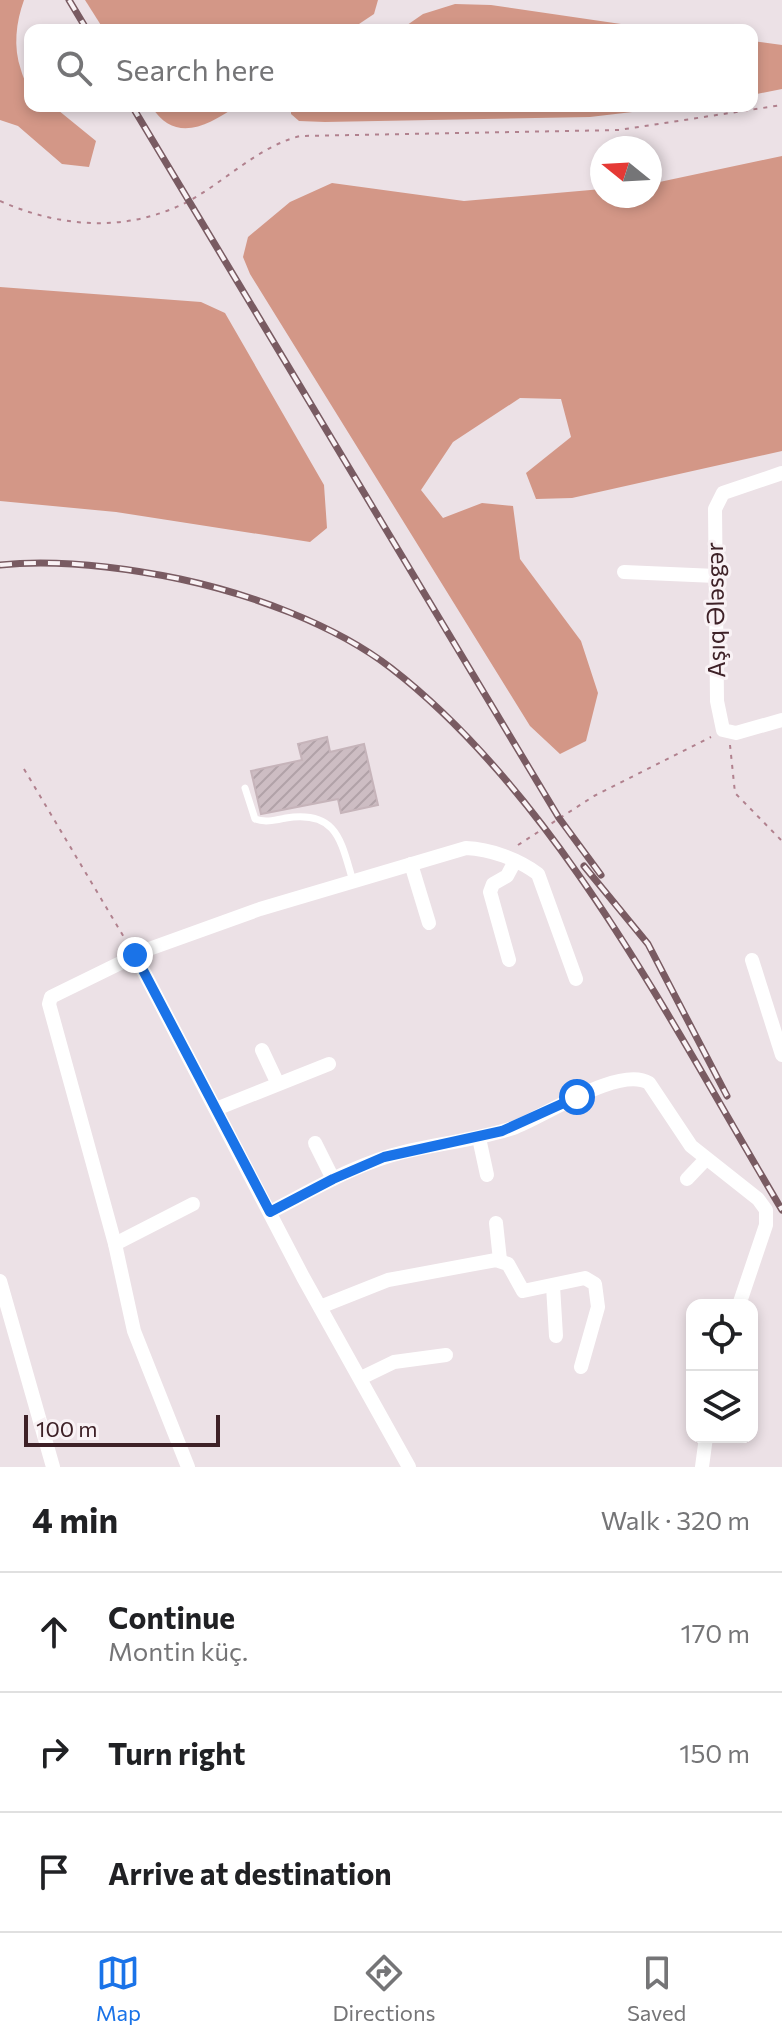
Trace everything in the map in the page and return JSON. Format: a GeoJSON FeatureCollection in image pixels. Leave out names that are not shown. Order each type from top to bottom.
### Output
{"type":"FeatureCollection","features":[{"type":"Feature","properties":{"kind":"street","name":"Aşıq Ələsgər"},"geometry":{"type":"LineString","coordinates":[[726,731],[717,701],[717,499],[723,493],[782,473]]}},
{"type":"Feature","properties":{"kind":"street"},"geometry":{"type":"LineString","coordinates":[[624,572],[716,576]]}},
{"type":"Feature","properties":{"kind":"street"},"geometry":{"type":"LineString","coordinates":[[726,731],[782,720]]}},
{"type":"Feature","properties":{"kind":"street"},"geometry":{"type":"LineString","coordinates":[[188,1467],[141,1355],[115,1244],[49,1004],[57,992],[83,984],[135,955],[260,909],[466,848],[482,849],[510,859],[538,874],[576,979]]}},
{"type":"Feature","properties":{"kind":"street"},"geometry":{"type":"LineString","coordinates":[[509,960],[490,892],[493,884],[507,876],[510,859]]}},
{"type":"Feature","properties":{"kind":"street"},"geometry":{"type":"LineString","coordinates":[[411,864],[429,923]]}},
{"type":"Feature","properties":{"kind":"street"},"geometry":{"type":"LineString","coordinates":[[135,955],[320,1307],[409,1467]]}},
{"type":"Feature","properties":{"kind":"street"},"geometry":{"type":"LineString","coordinates":[[752,960],[782,1055]]}},
{"type":"Feature","properties":{"kind":"street"},"geometry":{"type":"LineString","coordinates":[[262,1050],[277,1082]]}},
{"type":"Feature","properties":{"kind":"street"},"geometry":{"type":"LineString","coordinates":[[216,1109],[277,1082],[329,1064]]}},
{"type":"Feature","properties":{"kind":"street"},"geometry":{"type":"LineString","coordinates":[[270,1212],[333,1179],[405,1151],[479,1138],[517,1127],[577,1097],[634,1077],[649,1083],[682,1134],[706,1159],[758,1199],[766,1210],[766,1225],[741,1299]]}},
{"type":"Feature","properties":{"kind":"street"},"geometry":{"type":"LineString","coordinates":[[479,1138],[487,1175]]}},
{"type":"Feature","properties":{"kind":"street"},"geometry":{"type":"LineString","coordinates":[[315,1143],[333,1179]]}},
{"type":"Feature","properties":{"kind":"street"},"geometry":{"type":"LineString","coordinates":[[687,1179],[706,1159]]}},
{"type":"Feature","properties":{"kind":"street"},"geometry":{"type":"LineString","coordinates":[[115,1244],[193,1204]]}},
{"type":"Feature","properties":{"kind":"street"},"geometry":{"type":"LineString","coordinates":[[496,1223],[500,1260]]}},
{"type":"Feature","properties":{"kind":"street"},"geometry":{"type":"LineString","coordinates":[[320,1307],[388,1280],[500,1260],[512,1268],[523,1291],[585,1278],[595,1284],[598,1307],[581,1367]]}},
{"type":"Feature","properties":{"kind":"street"},"geometry":{"type":"LineString","coordinates":[[0,1281],[53,1467]]}},
{"type":"Feature","properties":{"kind":"street"},"geometry":{"type":"LineString","coordinates":[[553,1286],[556,1336]]}},
{"type":"Feature","properties":{"kind":"street"},"geometry":{"type":"LineString","coordinates":[[361,1378],[394,1362],[446,1355]]}},
{"type":"Feature","properties":{"kind":"street"},"geometry":{"type":"LineString","coordinates":[[702,1467],[705,1443]]}},
{"type":"Feature","properties":{"kind":"lane"},"geometry":{"type":"LineString","coordinates":[[245,788],[255,819],[262,822],[299,816],[329,824],[340,838],[353,881]]}},
{"type":"Feature","properties":{"kind":"path"},"geometry":{"type":"LineString","coordinates":[[758,109],[782,105]]}},
{"type":"Feature","properties":{"kind":"path"},"geometry":{"type":"LineString","coordinates":[[0,201],[37,217],[101,224],[156,214],[189,201],[278,142],[300,136],[619,130],[736,112]]}},
{"type":"Feature","properties":{"kind":"path"},"geometry":{"type":"LineString","coordinates":[[510,859],[594,796],[726,731],[735,793],[782,841]]}},
{"type":"Feature","properties":{"kind":"path"},"geometry":{"type":"LineString","coordinates":[[24,769],[135,955]]}},
{"type":"Feature","properties":{"kind":"shaded area"},"geometry":{"type":"Polygon","coordinates":[[[0,0],[24,0],[16,44],[24,79],[24,112],[60,112],[96,141],[89,167],[62,164],[18,126],[0,120],[0,0]]]}},
{"type":"Feature","properties":{"kind":"shaded area"},"geometry":{"type":"Polygon","coordinates":[[[85,0],[378,0],[374,14],[359,24],[100,24],[85,0]]]}},
{"type":"Feature","properties":{"kind":"shaded area"},"geometry":{"type":"Polygon","coordinates":[[[455,4],[491,5],[621,24],[409,24],[423,14],[455,4]]]}},
{"type":"Feature","properties":{"kind":"shaded area"},"geometry":{"type":"Polygon","coordinates":[[[758,42],[782,45],[782,89],[758,94],[758,42]]]}},
{"type":"Feature","properties":{"kind":"shaded area"},"geometry":{"type":"Polygon","coordinates":[[[156,112],[227,112],[192,128],[170,125],[156,112]]]}},
{"type":"Feature","properties":{"kind":"shaded area"},"geometry":{"type":"Polygon","coordinates":[[[632,112],[590,117],[325,122],[299,121],[291,114],[632,112]]]}},
{"type":"Feature","properties":{"kind":"shaded area"},"geometry":{"type":"Polygon","coordinates":[[[782,156],[782,451],[572,498],[536,499],[526,473],[571,437],[561,399],[520,398],[453,442],[421,490],[443,518],[482,503],[513,506],[520,559],[581,641],[598,693],[586,741],[560,754],[530,726],[250,274],[243,257],[248,237],[290,202],[332,183],[464,201],[590,190],[590,208],[662,208],[662,181],[782,156]]]}},
{"type":"Feature","properties":{"kind":"shaded area"},"geometry":{"type":"Polygon","coordinates":[[[0,287],[201,302],[225,313],[324,485],[327,528],[310,542],[116,512],[0,501],[0,287]]]}},
{"type":"Feature","properties":{"kind":"building"},"geometry":{"type":"Polygon","coordinates":[[[327,737],[330,752],[364,744],[378,805],[341,813],[338,799],[261,814],[251,771],[302,760],[298,744],[327,737]]]}},
{"type":"Feature","properties":{"kind":"railway"},"geometry":{"type":"LineString","coordinates":[[69,0],[83,24]]}},
{"type":"Feature","properties":{"kind":"railway"},"geometry":{"type":"LineString","coordinates":[[136,112],[559,818],[601,875]]}},
{"type":"Feature","properties":{"kind":"railway"},"geometry":{"type":"LineString","coordinates":[[0,565],[90,565],[207,585],[318,624],[391,668],[452,721],[508,782],[560,849],[655,993],[782,1210]]}},
{"type":"Feature","properties":{"kind":"railway"},"geometry":{"type":"LineString","coordinates":[[584,866],[648,944],[727,1096]]}},
{"type":"Feature","properties":{"kind":"route"},"geometry":{"type":"LineString","coordinates":[[135,955],[270,1212],[384,1157],[517,1127],[577,1097]]}}]}
